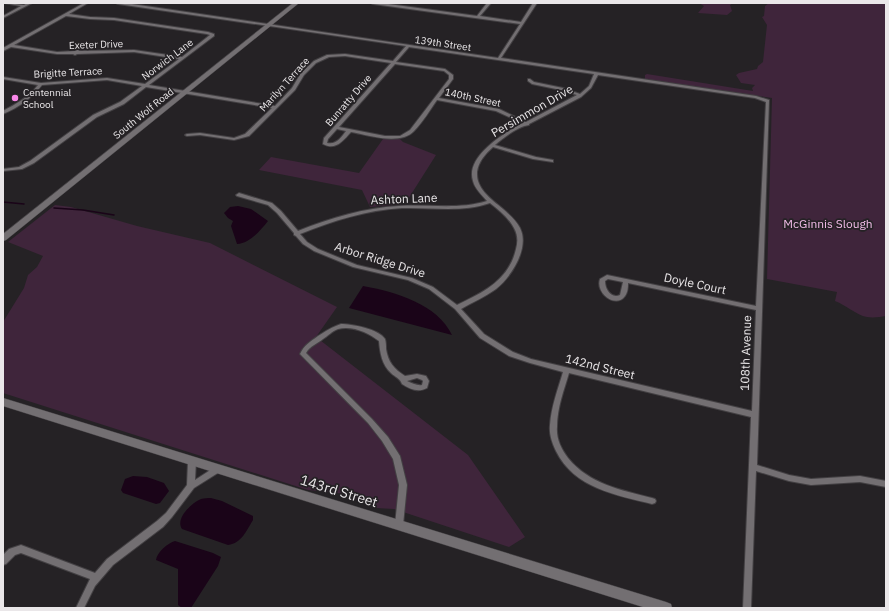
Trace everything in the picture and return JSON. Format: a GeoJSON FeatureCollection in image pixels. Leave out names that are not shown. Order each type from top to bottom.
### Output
{"type":"FeatureCollection","features":[{"type":"Feature","properties":{"kind":"main road","name":"South Wolf Road"},"geometry":{"type":"LineString","coordinates":[[3,238],[296,3]]}},
{"type":"Feature","properties":{"kind":"main road","name":"143rd Street"},"geometry":{"type":"LineString","coordinates":[[3,402],[666,608]]}},
{"type":"Feature","properties":{"kind":"street"},"geometry":{"type":"LineString","coordinates":[[6,3],[25,6]]}},
{"type":"Feature","properties":{"kind":"street"},"geometry":{"type":"LineString","coordinates":[[3,17],[30,3]]}},
{"type":"Feature","properties":{"kind":"street"},"geometry":{"type":"LineString","coordinates":[[3,50],[86,3]]}},
{"type":"Feature","properties":{"kind":"street","name":"139th Street"},"geometry":{"type":"LineString","coordinates":[[118,3],[597,73],[766,100]]}},
{"type":"Feature","properties":{"kind":"street"},"geometry":{"type":"LineString","coordinates":[[373,3],[522,23]]}},
{"type":"Feature","properties":{"kind":"street"},"geometry":{"type":"LineString","coordinates":[[478,17],[489,3]]}},
{"type":"Feature","properties":{"kind":"street"},"geometry":{"type":"LineString","coordinates":[[499,59],[535,3]]}},
{"type":"Feature","properties":{"kind":"street","name":"Norwich Lane"},"geometry":{"type":"LineString","coordinates":[[3,170],[20,168],[32,162],[95,116],[122,103],[213,35],[114,19],[66,15]]}},
{"type":"Feature","properties":{"kind":"street"},"geometry":{"type":"LineString","coordinates":[[75,54],[81,44]]}},
{"type":"Feature","properties":{"kind":"street","name":"Exeter Drive"},"geometry":{"type":"LineString","coordinates":[[10,46],[50,53],[75,54],[134,51],[183,58]]}},
{"type":"Feature","properties":{"kind":"street","name":"Bunratty Drive"},"geometry":{"type":"LineString","coordinates":[[349,131],[336,144],[332,146],[325,144],[326,139],[408,46]]}},
{"type":"Feature","properties":{"kind":"street","name":"Marilyn Terrace"},"geometry":{"type":"LineString","coordinates":[[186,135],[200,134],[240,138],[252,131],[294,89],[302,74],[321,59],[332,55],[345,55],[445,70],[449,73],[451,79],[436,99]]}},
{"type":"Feature","properties":{"kind":"street","name":"Persimmon Drive"},"geometry":{"type":"LineString","coordinates":[[457,308],[502,282],[510,270],[519,250],[521,239],[512,220],[480,190],[474,176],[479,160],[492,145],[580,95],[591,85],[597,73]]}},
{"type":"Feature","properties":{"kind":"street","name":"Brigitte Terrace"},"geometry":{"type":"LineString","coordinates":[[3,78],[41,84],[107,79],[276,107]]}},
{"type":"Feature","properties":{"kind":"street"},"geometry":{"type":"LineString","coordinates":[[529,80],[533,83],[580,95]]}},
{"type":"Feature","properties":{"kind":"street"},"geometry":{"type":"LineString","coordinates":[[3,113],[31,96],[41,84]]}},
{"type":"Feature","properties":{"kind":"street"},"geometry":{"type":"LineString","coordinates":[[336,128],[385,137],[401,137],[412,132],[436,99]]}},
{"type":"Feature","properties":{"kind":"street","name":"140th Street"},"geometry":{"type":"LineString","coordinates":[[436,99],[497,110],[527,124]]}},
{"type":"Feature","properties":{"kind":"street","name":"108th Avenue"},"geometry":{"type":"LineString","coordinates":[[747,608],[768,101],[766,100]]}},
{"type":"Feature","properties":{"kind":"street"},"geometry":{"type":"LineString","coordinates":[[492,145],[535,158],[551,161]]}},
{"type":"Feature","properties":{"kind":"street","name":"Arbor Ridge Drive"},"geometry":{"type":"LineString","coordinates":[[239,194],[270,204],[279,212],[296,234],[305,243],[316,250],[355,266],[396,275],[422,283],[440,294],[457,308]]}},
{"type":"Feature","properties":{"kind":"street","name":"Ashton Lane"},"geometry":{"type":"LineString","coordinates":[[296,234],[329,220],[363,211],[419,206],[458,209],[471,208],[492,201]]}},
{"type":"Feature","properties":{"kind":"street","name":"Doyle Court"},"geometry":{"type":"LineString","coordinates":[[626,281],[759,309]]}},
{"type":"Feature","properties":{"kind":"street","name":"142nd Street"},"geometry":{"type":"LineString","coordinates":[[457,308],[482,336],[511,354],[530,361],[755,415]]}},
{"type":"Feature","properties":{"kind":"street"},"geometry":{"type":"LineString","coordinates":[[399,524],[402,486],[397,458],[385,439],[370,421],[303,354],[310,344],[336,328],[345,326],[353,327],[377,335],[382,340],[384,357],[388,366],[394,374],[404,379]]}},
{"type":"Feature","properties":{"kind":"street"},"geometry":{"type":"LineString","coordinates":[[567,370],[556,408],[553,427],[556,445],[565,459],[578,475],[599,487],[652,501]]}},
{"type":"Feature","properties":{"kind":"street"},"geometry":{"type":"LineString","coordinates":[[191,486],[192,461]]}},
{"type":"Feature","properties":{"kind":"street"},"geometry":{"type":"LineString","coordinates":[[754,467],[789,478],[811,482],[860,479],[886,484]]}},
{"type":"Feature","properties":{"kind":"street"},"geometry":{"type":"LineString","coordinates":[[80,608],[96,577],[122,551],[160,524],[169,515],[191,486],[218,469]]}},
{"type":"Feature","properties":{"kind":"street"},"geometry":{"type":"LineString","coordinates":[[3,561],[12,552],[21,550],[96,577]]}},
{"type":"Feature","properties":{"kind":"green space"},"geometry":{"type":"Polygon","coordinates":[[[699,3],[733,3],[730,5],[732,11],[727,15],[698,13],[704,6],[699,3]]]}},
{"type":"Feature","properties":{"kind":"green space","name":"McGinnis Slough"},"geometry":{"type":"Polygon","coordinates":[[[769,3],[886,3],[886,316],[863,316],[835,301],[837,292],[767,279],[772,98],[645,79],[645,75],[647,74],[753,91],[752,88],[755,85],[741,83],[736,75],[757,69],[763,62],[767,25],[762,17],[764,16],[765,6],[769,3]]]}},
{"type":"Feature","properties":{"kind":"green space"},"geometry":{"type":"Polygon","coordinates":[[[383,139],[400,139],[403,142],[436,155],[405,204],[370,207],[362,190],[259,170],[271,157],[359,173],[383,139]]]}},
{"type":"Feature","properties":{"kind":"green space"},"geometry":{"type":"Polygon","coordinates":[[[55,205],[71,207],[137,226],[210,243],[337,307],[316,337],[468,455],[525,537],[509,547],[394,509],[376,508],[338,493],[308,490],[3,393],[3,322],[24,288],[28,275],[37,267],[43,256],[8,242],[55,205]]]}},
{"type":"Feature","properties":{"kind":"shaded area"},"geometry":{"type":"Polygon","coordinates":[[[238,206],[251,209],[268,221],[250,239],[237,244],[231,226],[233,221],[224,213],[230,207],[238,206]]]}},
{"type":"Feature","properties":{"kind":"shaded area"},"geometry":{"type":"Polygon","coordinates":[[[363,286],[402,296],[426,307],[445,324],[452,335],[349,308],[363,286]]]}},
{"type":"Feature","properties":{"kind":"shaded area"},"geometry":{"type":"Polygon","coordinates":[[[133,476],[147,477],[164,483],[169,491],[160,503],[156,504],[123,493],[121,490],[125,479],[133,476]]]}},
{"type":"Feature","properties":{"kind":"shaded area"},"geometry":{"type":"Polygon","coordinates":[[[205,498],[222,501],[253,516],[253,520],[246,532],[237,542],[228,545],[182,529],[180,525],[182,516],[185,512],[197,501],[205,498]]]}},
{"type":"Feature","properties":{"kind":"shaded area"},"geometry":{"type":"Polygon","coordinates":[[[175,541],[221,557],[218,566],[191,608],[182,608],[178,605],[178,569],[156,560],[158,554],[163,548],[175,541]]]}},
{"type":"Feature","properties":{"kind":"waterway"},"geometry":{"type":"LineString","coordinates":[[3,202],[24,204]]}},
{"type":"Feature","properties":{"kind":"waterway"},"geometry":{"type":"LineString","coordinates":[[54,208],[83,210],[114,215]]}},
{"type":"Feature","properties":{"kind":"place","name":"Centennial School"},"geometry":{"type":"Point","coordinates":[15,98]}}]}
